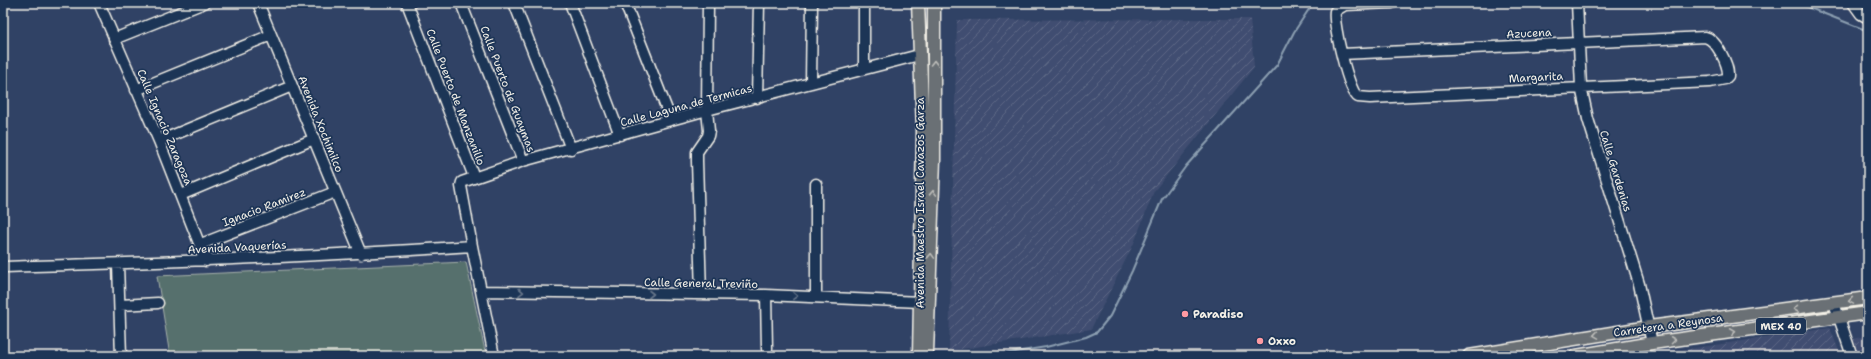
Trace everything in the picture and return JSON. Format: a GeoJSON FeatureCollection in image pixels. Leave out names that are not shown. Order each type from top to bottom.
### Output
{"type":"FeatureCollection","features":[{"type":"Feature","properties":{"kind":"main road","name":"Avenida Maestro Israel Cavazos Garza"},"geometry":{"type":"LineString","coordinates":[[918,3],[923,131],[920,302],[923,353]]}},
{"type":"Feature","properties":{"kind":"main road","name":"Avenida Maestro Israel Cavazos Garza"},"geometry":{"type":"LineString","coordinates":[[923,353],[934,160],[934,3]]}},
{"type":"Feature","properties":{"kind":"main road","name":"Carretera a Reynosa"},"geometry":{"type":"LineString","coordinates":[[1469,356],[1649,327],[1868,298]]}},
{"type":"Feature","properties":{"kind":"main road","name":"Carretera a Reynosa"},"geometry":{"type":"LineString","coordinates":[[1576,356],[1652,343],[1868,314]]}},
{"type":"Feature","properties":{"kind":"street","name":"Calle Ignacio Zaragoza"},"geometry":{"type":"LineString","coordinates":[[99,3],[159,141],[201,244],[206,261]]}},
{"type":"Feature","properties":{"kind":"street"},"geometry":{"type":"LineString","coordinates":[[114,39],[204,3]]}},
{"type":"Feature","properties":{"kind":"street","name":"Avenida Xochimilco"},"geometry":{"type":"LineString","coordinates":[[258,3],[361,254]]}},
{"type":"Feature","properties":{"kind":"street","name":"Calle Puerto de Manzanillo"},"geometry":{"type":"LineString","coordinates":[[407,3],[474,177]]}},
{"type":"Feature","properties":{"kind":"street","name":"Calle Puerto de Guaymas"},"geometry":{"type":"LineString","coordinates":[[461,3],[523,161]]}},
{"type":"Feature","properties":{"kind":"street"},"geometry":{"type":"LineString","coordinates":[[514,3],[571,149]]}},
{"type":"Feature","properties":{"kind":"street"},"geometry":{"type":"LineString","coordinates":[[570,3],[620,135]]}},
{"type":"Feature","properties":{"kind":"street"},"geometry":{"type":"LineString","coordinates":[[625,3],[671,120]]}},
{"type":"Feature","properties":{"kind":"street"},"geometry":{"type":"LineString","coordinates":[[701,294],[697,152],[708,136],[708,3]]}},
{"type":"Feature","properties":{"kind":"street"},"geometry":{"type":"LineString","coordinates":[[757,98],[760,3]]}},
{"type":"Feature","properties":{"kind":"street"},"geometry":{"type":"LineString","coordinates":[[811,83],[812,3]]}},
{"type":"Feature","properties":{"kind":"street"},"geometry":{"type":"LineString","coordinates":[[864,3],[864,69]]}},
{"type":"Feature","properties":{"kind":"street"},"geometry":{"type":"LineString","coordinates":[[1342,54],[1335,11],[1344,5],[1392,3]]}},
{"type":"Feature","properties":{"kind":"street","name":"Calle Gardenias"},"geometry":{"type":"LineString","coordinates":[[1577,3],[1581,87],[1588,119],[1639,284],[1652,343]]}},
{"type":"Feature","properties":{"kind":"street"},"geometry":{"type":"LineString","coordinates":[[1854,3],[1861,14],[1868,18]]}},
{"type":"Feature","properties":{"kind":"street"},"geometry":{"type":"LineString","coordinates":[[136,90],[271,35]]}},
{"type":"Feature","properties":{"kind":"street","name":"Azucena"},"geometry":{"type":"LineString","coordinates":[[1342,54],[1705,37],[1710,38],[1715,43],[1727,68],[1727,78]]}},
{"type":"Feature","properties":{"kind":"street","name":"Margarita"},"geometry":{"type":"LineString","coordinates":[[1342,54],[1350,89],[1358,97],[1370,98],[1710,82],[1727,78]]}},
{"type":"Feature","properties":{"kind":"street","name":"Calle Laguna de Termicas"},"geometry":{"type":"LineString","coordinates":[[472,246],[461,184],[474,177],[523,161],[571,149],[707,110],[919,55]]}},
{"type":"Feature","properties":{"kind":"street"},"geometry":{"type":"LineString","coordinates":[[159,141],[292,86]]}},
{"type":"Feature","properties":{"kind":"street"},"geometry":{"type":"LineString","coordinates":[[181,195],[314,139]]}},
{"type":"Feature","properties":{"kind":"street"},"geometry":{"type":"LineString","coordinates":[[816,184],[816,297]]}},
{"type":"Feature","properties":{"kind":"street","name":"Ignacio Ramirez"},"geometry":{"type":"LineString","coordinates":[[201,244],[335,192]]}},
{"type":"Feature","properties":{"kind":"street"},"geometry":{"type":"LineString","coordinates":[[472,246],[494,356]]}},
{"type":"Feature","properties":{"kind":"street","name":"Avenida Vaquerías"},"geometry":{"type":"LineString","coordinates":[[3,267],[206,261],[361,254],[472,246]]}},
{"type":"Feature","properties":{"kind":"street"},"geometry":{"type":"LineString","coordinates":[[118,264],[121,356]]}},
{"type":"Feature","properties":{"kind":"street","name":"Calle General Treviño"},"geometry":{"type":"LineString","coordinates":[[482,292],[766,295],[920,302]]}},
{"type":"Feature","properties":{"kind":"street"},"geometry":{"type":"LineString","coordinates":[[766,295],[767,349]]}},
{"type":"Feature","properties":{"kind":"street"},"geometry":{"type":"LineString","coordinates":[[120,305],[158,303]]}},
{"type":"Feature","properties":{"kind":"street"},"geometry":{"type":"LineString","coordinates":[[1834,303],[1852,356]]}},
{"type":"Feature","properties":{"kind":"shaded area"},"geometry":{"type":"Polygon","coordinates":[[[1250,19],[1254,67],[1154,191],[1134,243],[1091,329],[949,351],[957,20],[1250,19]]]}},
{"type":"Feature","properties":{"kind":"shaded area"},"geometry":{"type":"Polygon","coordinates":[[[1830,328],[1841,356],[1641,356],[1830,328]]]}},
{"type":"Feature","properties":{"kind":"shaded area"},"geometry":{"type":"Polygon","coordinates":[[[1868,335],[1868,356],[1860,356],[1853,339],[1868,335]]]}},
{"type":"Feature","properties":{"kind":"green space"},"geometry":{"type":"Polygon","coordinates":[[[466,262],[486,356],[170,356],[157,276],[466,262]]]}},
{"type":"Feature","properties":{"kind":"waterway"},"geometry":{"type":"LineString","coordinates":[[992,356],[1046,347],[1086,337],[1097,332],[1110,316],[1132,271],[1162,199],[1186,166],[1277,65],[1294,32],[1313,3]]}},
{"type":"Feature","properties":{"kind":"waterway"},"geometry":{"type":"LineString","coordinates":[[1797,3],[1868,31]]}},
{"type":"Feature","properties":{"kind":"place","name":"Paradiso"},"geometry":{"type":"Point","coordinates":[1185,314]}},
{"type":"Feature","properties":{"kind":"place","name":"Oxxo"},"geometry":{"type":"Point","coordinates":[1260,341]}}]}
